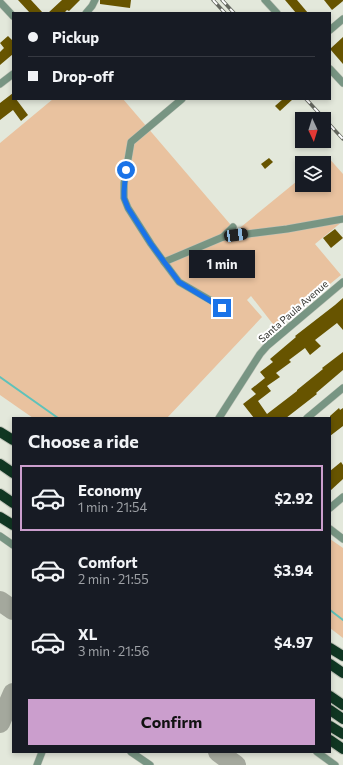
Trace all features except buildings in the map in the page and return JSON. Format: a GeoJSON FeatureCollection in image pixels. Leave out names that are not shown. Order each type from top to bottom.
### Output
{"type":"FeatureCollection","features":[{"type":"Feature","properties":{"kind":"highway"},"geometry":{"type":"LineString","coordinates":[[0,432],[12,439]]}},
{"type":"Feature","properties":{"kind":"highway"},"geometry":{"type":"LineString","coordinates":[[0,464],[12,472]]}},
{"type":"Feature","properties":{"kind":"highway"},"geometry":{"type":"LineString","coordinates":[[0,494],[12,502]]}},
{"type":"Feature","properties":{"kind":"highway"},"geometry":{"type":"LineString","coordinates":[[0,517],[12,524]]}},
{"type":"Feature","properties":{"kind":"highway"},"geometry":{"type":"LineString","coordinates":[[331,649],[343,656]]}},
{"type":"Feature","properties":{"kind":"highway"},"geometry":{"type":"LineString","coordinates":[[331,665],[343,673]]}},
{"type":"Feature","properties":{"kind":"highway"},"geometry":{"type":"LineString","coordinates":[[331,697],[343,705]]}},
{"type":"Feature","properties":{"kind":"highway"},"geometry":{"type":"LineString","coordinates":[[331,711],[343,719]]}},
{"type":"Feature","properties":{"kind":"highway"},"geometry":{"type":"LineString","coordinates":[[331,727],[343,734]]}},
{"type":"Feature","properties":{"kind":"highway"},"geometry":{"type":"LineString","coordinates":[[331,741],[343,749]]}},
{"type":"Feature","properties":{"kind":"street"},"geometry":{"type":"LineString","coordinates":[[87,12],[95,0]]}},
{"type":"Feature","properties":{"kind":"street"},"geometry":{"type":"LineString","coordinates":[[264,0],[276,12]]}},
{"type":"Feature","properties":{"kind":"street"},"geometry":{"type":"LineString","coordinates":[[0,2],[12,15]]}},
{"type":"Feature","properties":{"kind":"street"},"geometry":{"type":"LineString","coordinates":[[331,29],[343,19]]}},
{"type":"Feature","properties":{"kind":"street"},"geometry":{"type":"LineString","coordinates":[[331,70],[343,83]]}},
{"type":"Feature","properties":{"kind":"street"},"geometry":{"type":"LineString","coordinates":[[0,84],[12,75]]}},
{"type":"Feature","properties":{"kind":"street"},"geometry":{"type":"LineString","coordinates":[[181,100],[131,142],[124,183],[124,198],[128,208],[151,244],[179,282],[222,308]]}},
{"type":"Feature","properties":{"kind":"street"},"geometry":{"type":"LineString","coordinates":[[164,262],[223,237],[343,219]]}},
{"type":"Feature","properties":{"kind":"street"},"geometry":{"type":"LineString","coordinates":[[223,237],[233,227]]}},
{"type":"Feature","properties":{"kind":"street","name":"Santa Paula Avenue"},"geometry":{"type":"LineString","coordinates":[[220,417],[260,354],[267,346],[343,282]]}},
{"type":"Feature","properties":{"kind":"street"},"geometry":{"type":"LineString","coordinates":[[308,417],[343,388]]}},
{"type":"Feature","properties":{"kind":"street"},"geometry":{"type":"LineString","coordinates":[[331,507],[343,497]]}},
{"type":"Feature","properties":{"kind":"street"},"geometry":{"type":"LineString","coordinates":[[331,530],[343,539]]}},
{"type":"Feature","properties":{"kind":"street"},"geometry":{"type":"LineString","coordinates":[[0,536],[12,544]]}},
{"type":"Feature","properties":{"kind":"street"},"geometry":{"type":"LineString","coordinates":[[36,765],[42,753]]}},
{"type":"Feature","properties":{"kind":"street"},"geometry":{"type":"LineString","coordinates":[[132,753],[150,765]]}},
{"type":"Feature","properties":{"kind":"street"},"geometry":{"type":"LineString","coordinates":[[318,753],[335,765]]}},
{"type":"Feature","properties":{"kind":"shaded area"},"geometry":{"type":"Polygon","coordinates":[[[52,100],[124,100],[236,231],[295,183],[295,192],[331,192],[331,160],[343,174],[343,221],[315,244],[341,275],[276,328],[251,296],[247,300],[262,317],[168,417],[32,417],[0,395],[0,143],[52,100]]]}},
{"type":"Feature","properties":{"kind":"shaded area"},"geometry":{"type":"Polygon","coordinates":[[[331,540],[343,548],[343,638],[331,629],[331,540]]]}},
{"type":"Feature","properties":{"kind":"waterway"},"geometry":{"type":"LineString","coordinates":[[0,377],[57,417]]}},
{"type":"Feature","properties":{"kind":"waterway"},"geometry":{"type":"LineString","coordinates":[[331,611],[343,620]]}},
{"type":"Feature","properties":{"kind":"taxiway"},"geometry":{"type":"LineString","coordinates":[[0,601],[12,609]]}},
{"type":"Feature","properties":{"kind":"taxiway"},"geometry":{"type":"LineString","coordinates":[[0,723],[12,695]]}},
{"type":"Feature","properties":{"kind":"taxiway"},"geometry":{"type":"LineString","coordinates":[[219,753],[236,765]]}},
{"type":"Feature","properties":{"kind":"railway"},"geometry":{"type":"LineString","coordinates":[[213,0],[224,12]]}},
{"type":"Feature","properties":{"kind":"railway"},"geometry":{"type":"LineString","coordinates":[[222,0],[233,12]]}},
{"type":"Feature","properties":{"kind":"railway"},"geometry":{"type":"LineString","coordinates":[[307,100],[343,139]]}},
{"type":"Feature","properties":{"kind":"route"},"geometry":{"type":"LineString","coordinates":[[126,170],[124,198],[128,208],[151,244],[179,282],[222,308]]}}]}
